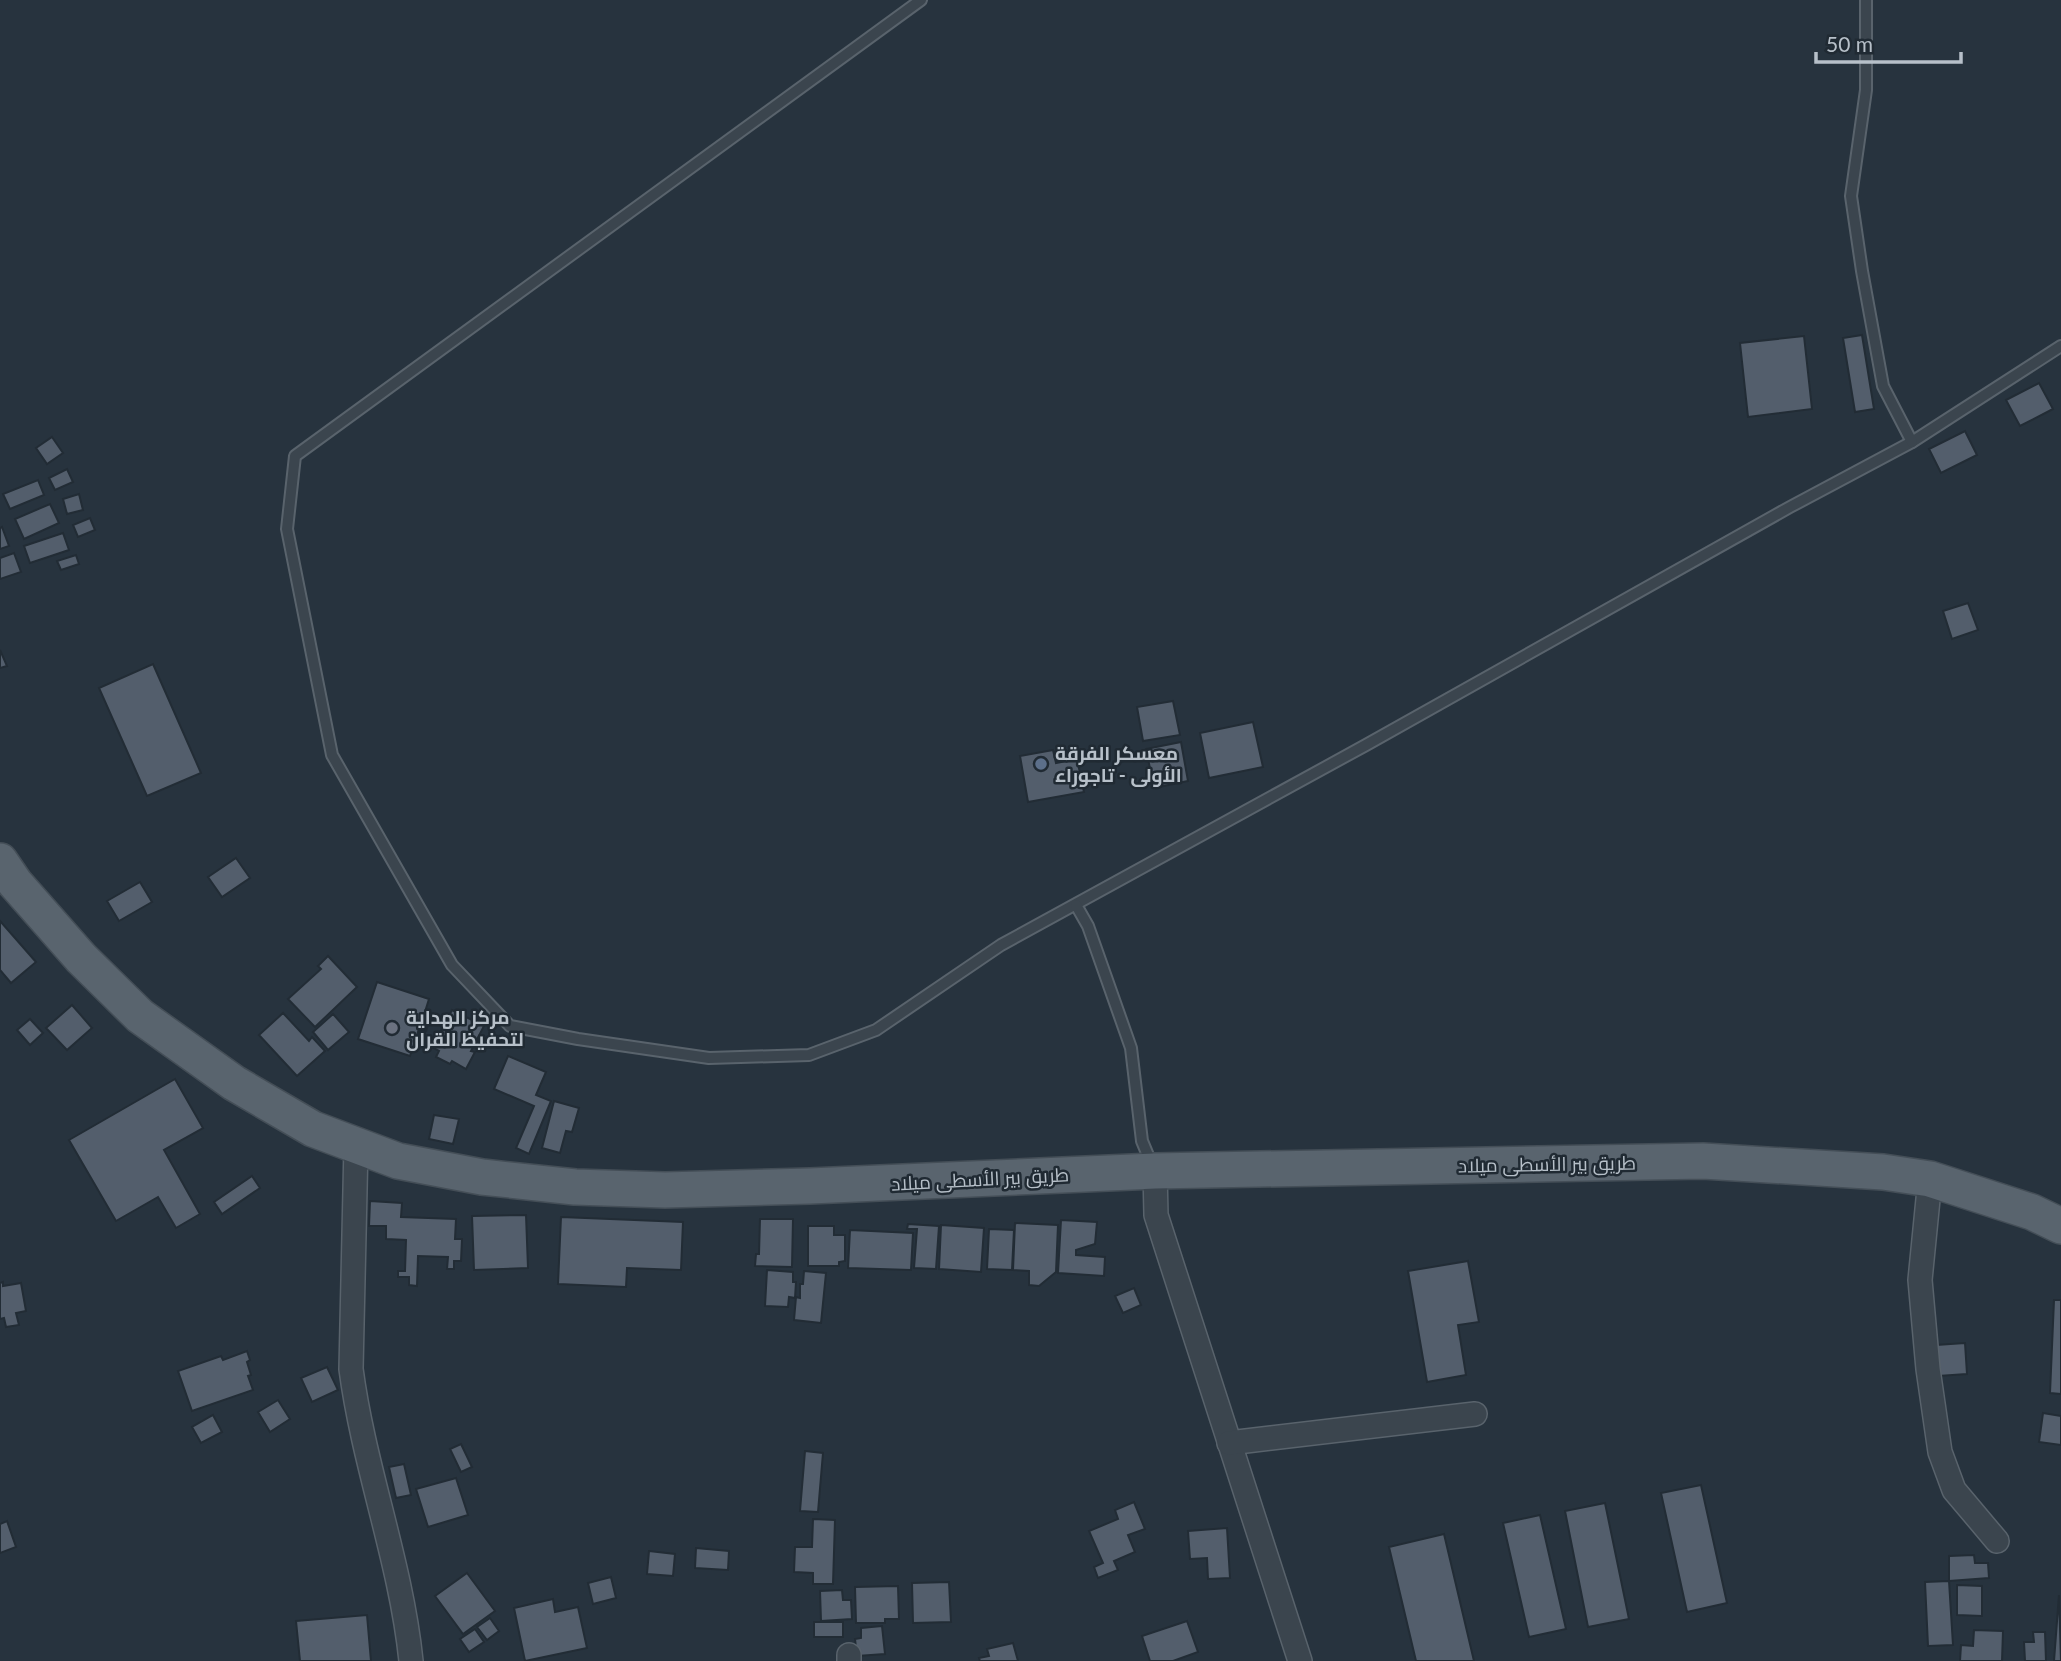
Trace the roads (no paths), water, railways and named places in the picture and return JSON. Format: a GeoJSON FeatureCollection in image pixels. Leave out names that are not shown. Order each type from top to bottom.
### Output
{"type":"FeatureCollection","features":[{"type":"Feature","properties":{"kind":"main road","name":"طريق بير الأسطى ميلاد"},"geometry":{"type":"LineString","coordinates":[[5,880],[140,1016],[234,1083],[313,1129],[398,1161],[482,1177],[575,1187],[626,1189],[810,1186],[1155,1171],[1703,1161],[1883,1172],[1930,1179],[2032,1212],[2061,1226]]}},
{"type":"Feature","properties":{"kind":"street"},"geometry":{"type":"LineString","coordinates":[[356,1145],[351,1369],[355,1401],[375,1494],[405,1606],[411,1661]]}},
{"type":"Feature","properties":{"kind":"street"},"geometry":{"type":"LineString","coordinates":[[1155,1171],[1156,1215],[1300,1661]]}},
{"type":"Feature","properties":{"kind":"street"},"geometry":{"type":"LineString","coordinates":[[1930,1179],[1920,1280],[1928,1370],[1940,1452],[1954,1490],[1997,1541]]}},
{"type":"Feature","properties":{"kind":"street"},"geometry":{"type":"LineString","coordinates":[[1229,1443],[1475,1414]]}},
{"type":"Feature","properties":{"kind":"lane"},"geometry":{"type":"LineString","coordinates":[[921,0],[295,456],[287,529],[332,755],[452,965],[510,1026],[709,1058],[809,1055],[876,1030],[1001,945],[1912,442],[2061,346]]}},
{"type":"Feature","properties":{"kind":"lane"},"geometry":{"type":"LineString","coordinates":[[1866,0],[1866,90],[1851,196],[1883,386],[1912,442]]}},
{"type":"Feature","properties":{"kind":"lane"},"geometry":{"type":"LineString","coordinates":[[1076,905],[1088,926],[1131,1048],[1142,1141],[1155,1171]]}},
{"type":"Feature","properties":{"kind":"place","name":"معسكر الفرقة الأولى - تاجوراء"},"geometry":{"type":"Point","coordinates":[1041,764]}},
{"type":"Feature","properties":{"kind":"place","name":"مركز الهداية لتحفيظ القران"},"geometry":{"type":"Point","coordinates":[392,1028]}}]}
